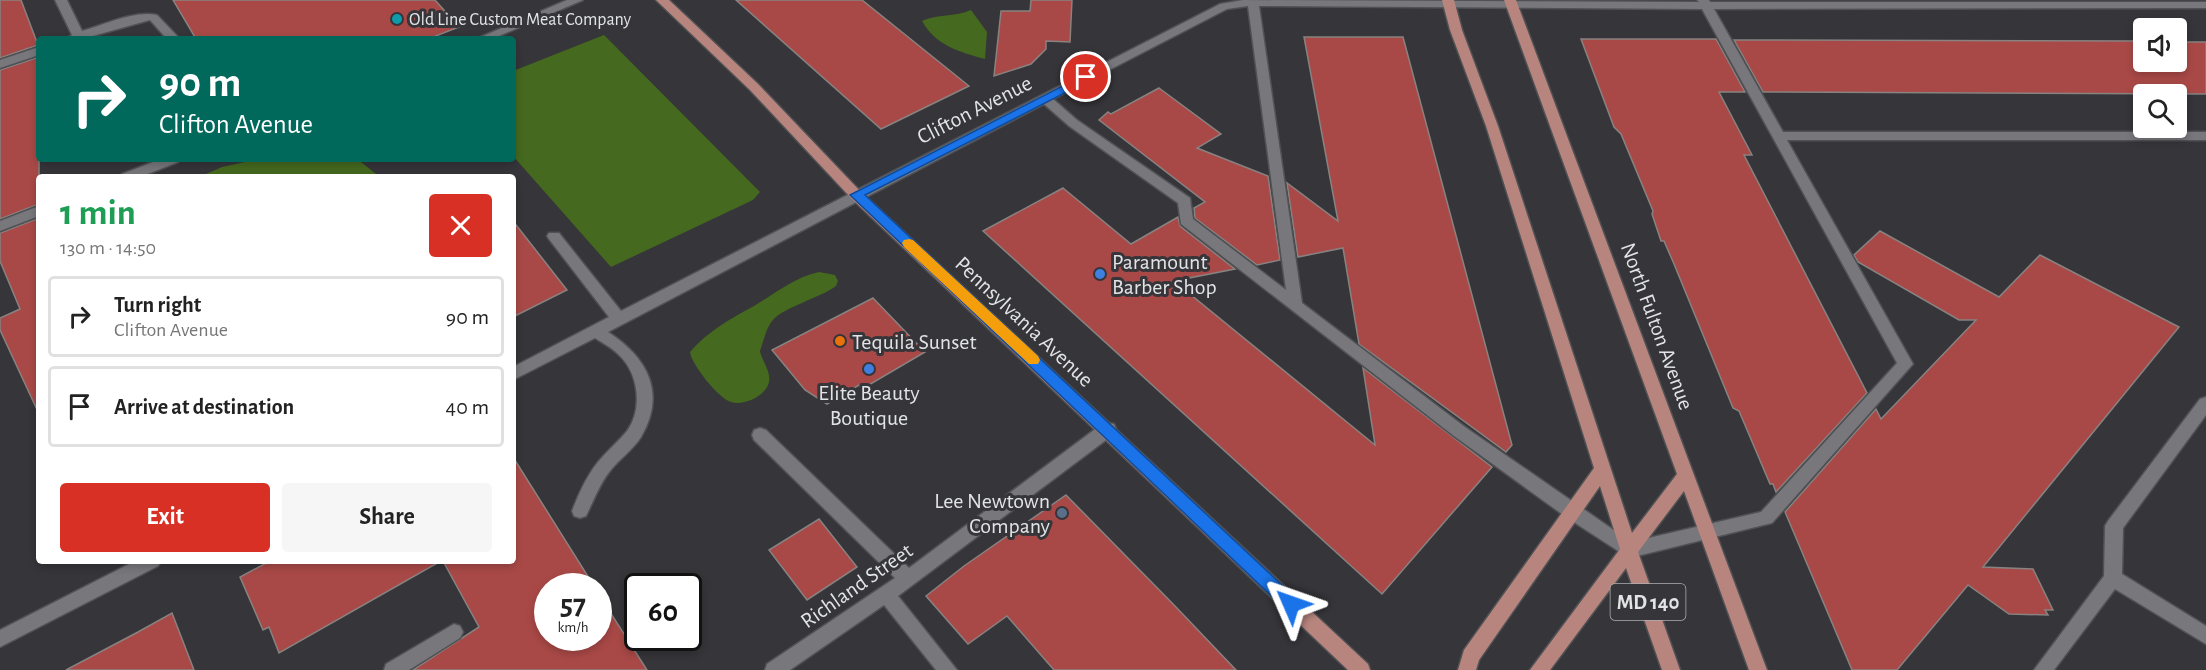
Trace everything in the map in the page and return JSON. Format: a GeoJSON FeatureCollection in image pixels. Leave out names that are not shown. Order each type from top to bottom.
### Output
{"type":"FeatureCollection","features":[{"type":"Feature","properties":{"kind":"main road","name":"Pennsylvania Avenue"},"geometry":{"type":"LineString","coordinates":[[662,0],[754,87],[856,195],[1108,429],[1361,670]]}},
{"type":"Feature","properties":{"kind":"main road"},"geometry":{"type":"LineString","coordinates":[[1448,3],[1492,126],[1603,468],[1471,656],[1467,670]]}},
{"type":"Feature","properties":{"kind":"main road","name":"North Fulton Avenue"},"geometry":{"type":"LineString","coordinates":[[1511,3],[1758,670]]}},
{"type":"Feature","properties":{"kind":"main road","name":"MD 140"},"geometry":{"type":"LineString","coordinates":[[1603,468],[1671,670]]}},
{"type":"Feature","properties":{"kind":"main road"},"geometry":{"type":"LineString","coordinates":[[1539,670],[1687,474]]}},
{"type":"Feature","properties":{"kind":"street"},"geometry":{"type":"LineString","coordinates":[[61,0],[75,36]]}},
{"type":"Feature","properties":{"kind":"street"},"geometry":{"type":"LineString","coordinates":[[489,36],[577,0]]}},
{"type":"Feature","properties":{"kind":"street"},"geometry":{"type":"LineString","coordinates":[[1253,1],[1294,305]]}},
{"type":"Feature","properties":{"kind":"street","name":"Clifton Avenue"},"geometry":{"type":"LineString","coordinates":[[516,372],[1224,6],[1253,1],[1930,2],[2206,5]]}},
{"type":"Feature","properties":{"kind":"street"},"geometry":{"type":"LineString","coordinates":[[1044,98],[1073,123],[1185,201],[1186,221],[1294,305],[1514,473],[1629,550],[1766,518],[1905,364],[1705,3]]}},
{"type":"Feature","properties":{"kind":"street"},"geometry":{"type":"LineString","coordinates":[[82,36],[143,17],[153,17],[171,36]]}},
{"type":"Feature","properties":{"kind":"street"},"geometry":{"type":"LineString","coordinates":[[0,64],[36,52]]}},
{"type":"Feature","properties":{"kind":"street"},"geometry":{"type":"LineString","coordinates":[[1778,136],[2206,136]]}},
{"type":"Feature","properties":{"kind":"street"},"geometry":{"type":"LineString","coordinates":[[135,174],[165,162]]}},
{"type":"Feature","properties":{"kind":"street"},"geometry":{"type":"LineString","coordinates":[[0,226],[36,212]]}},
{"type":"Feature","properties":{"kind":"street"},"geometry":{"type":"LineString","coordinates":[[554,236],[618,319]]}},
{"type":"Feature","properties":{"kind":"street"},"geometry":{"type":"LineString","coordinates":[[580,512],[590,486],[604,466],[634,434],[644,411],[645,389],[631,358],[623,349],[597,331]]}},
{"type":"Feature","properties":{"kind":"street"},"geometry":{"type":"LineString","coordinates":[[2043,670],[2113,578],[2114,526],[2206,403]]}},
{"type":"Feature","properties":{"kind":"street","name":"Richland Street"},"geometry":{"type":"LineString","coordinates":[[774,670],[908,579],[1108,429]]}},
{"type":"Feature","properties":{"kind":"street"},"geometry":{"type":"LineString","coordinates":[[760,435],[908,579]]}},
{"type":"Feature","properties":{"kind":"street"},"geometry":{"type":"LineString","coordinates":[[0,639],[147,564]]}},
{"type":"Feature","properties":{"kind":"street"},"geometry":{"type":"LineString","coordinates":[[2113,578],[2206,636]]}},
{"type":"Feature","properties":{"kind":"street"},"geometry":{"type":"LineString","coordinates":[[886,594],[948,670]]}},
{"type":"Feature","properties":{"kind":"street"},"geometry":{"type":"LineString","coordinates":[[393,670],[454,632]]}},
{"type":"Feature","properties":{"kind":"green space"},"geometry":{"type":"Polygon","coordinates":[[[971,10],[987,32],[985,59],[949,47],[934,36],[922,21],[971,10]]]}},
{"type":"Feature","properties":{"kind":"green space"},"geometry":{"type":"Polygon","coordinates":[[[604,35],[760,192],[753,200],[611,267],[516,159],[516,70],[604,35]]]}},
{"type":"Feature","properties":{"kind":"green space"},"geometry":{"type":"Polygon","coordinates":[[[245,162],[361,162],[376,174],[206,174],[222,167],[245,162]]]}},
{"type":"Feature","properties":{"kind":"green space"},"geometry":{"type":"Polygon","coordinates":[[[819,272],[835,275],[838,281],[836,286],[778,315],[767,330],[760,351],[769,374],[769,382],[764,392],[742,403],[731,402],[720,395],[700,372],[690,352],[704,338],[728,321],[793,282],[819,272]]]}},
{"type":"Feature","properties":{"kind":"building"},"geometry":{"type":"Polygon","coordinates":[[[0,0],[21,0],[36,40],[36,46],[0,58],[0,0]]]}},
{"type":"Feature","properties":{"kind":"building"},"geometry":{"type":"Polygon","coordinates":[[[173,0],[435,0],[459,27],[436,36],[194,36],[173,0]]]}},
{"type":"Feature","properties":{"kind":"building"},"geometry":{"type":"Polygon","coordinates":[[[736,0],[862,0],[969,86],[881,129],[736,0]]]}},
{"type":"Feature","properties":{"kind":"building"},"geometry":{"type":"Polygon","coordinates":[[[1031,0],[1072,0],[1070,42],[1046,41],[1046,49],[1031,64],[994,76],[1001,11],[1030,11],[1031,0]]]}},
{"type":"Feature","properties":{"kind":"building"},"geometry":{"type":"Polygon","coordinates":[[[1304,37],[1403,37],[1512,445],[1506,452],[1359,344],[1343,248],[1298,257],[1287,183],[1338,221],[1304,37]]]}},
{"type":"Feature","properties":{"kind":"building"},"geometry":{"type":"Polygon","coordinates":[[[1581,39],[1716,39],[1745,92],[1719,92],[1752,155],[1744,155],[1867,393],[1776,492],[1773,484],[1770,484],[1739,411],[1733,408],[1674,264],[1664,241],[1661,241],[1653,211],[1621,134],[1614,127],[1581,39]]]}},
{"type":"Feature","properties":{"kind":"building"},"geometry":{"type":"Polygon","coordinates":[[[1734,40],[2133,41],[2133,72],[2187,72],[2187,42],[2206,42],[2206,94],[2187,94],[2187,84],[2133,84],[2133,94],[1763,92],[1734,40]]]}},
{"type":"Feature","properties":{"kind":"building"},"geometry":{"type":"Polygon","coordinates":[[[36,58],[36,162],[39,162],[39,174],[36,174],[36,205],[0,219],[0,70],[36,58]]]}},
{"type":"Feature","properties":{"kind":"building"},"geometry":{"type":"Polygon","coordinates":[[[1159,88],[1221,134],[1197,148],[1268,176],[1280,260],[1257,265],[1195,218],[1194,208],[1205,202],[1099,120],[1108,112],[1111,114],[1159,88]]]}},
{"type":"Feature","properties":{"kind":"building"},"geometry":{"type":"Polygon","coordinates":[[[1063,188],[1131,244],[1178,217],[1180,226],[1235,269],[1174,281],[1375,445],[1363,368],[1492,467],[1382,594],[983,231],[1063,188]]]}},
{"type":"Feature","properties":{"kind":"building"},"geometry":{"type":"Polygon","coordinates":[[[36,219],[36,408],[0,330],[0,318],[20,309],[0,261],[0,233],[36,219]]]}},
{"type":"Feature","properties":{"kind":"building"},"geometry":{"type":"Polygon","coordinates":[[[516,225],[567,290],[516,316],[516,225]]]}},
{"type":"Feature","properties":{"kind":"building"},"geometry":{"type":"Polygon","coordinates":[[[1880,231],[1999,297],[2040,255],[2179,327],[1983,567],[2033,569],[2053,610],[2045,610],[2048,615],[2009,614],[1968,585],[1897,670],[1852,670],[1785,512],[1876,409],[1881,419],[1976,320],[1959,320],[1858,262],[1854,255],[1880,231]]]}},
{"type":"Feature","properties":{"kind":"building","name":"Tequila Sunset"},"geometry":{"type":"Polygon","coordinates":[[[873,298],[925,352],[862,389],[859,385],[827,404],[805,390],[772,350],[873,298]]]}},
{"type":"Feature","properties":{"kind":"building"},"geometry":{"type":"Polygon","coordinates":[[[516,462],[586,573],[534,573],[534,651],[612,651],[612,615],[624,634],[624,651],[635,651],[647,670],[413,670],[479,627],[445,564],[516,564],[516,462]]]}},
{"type":"Feature","properties":{"kind":"building"},"geometry":{"type":"Polygon","coordinates":[[[1066,495],[1236,670],[1054,670],[1007,616],[968,644],[926,596],[964,566],[1066,495]]]}},
{"type":"Feature","properties":{"kind":"building"},"geometry":{"type":"Polygon","coordinates":[[[819,519],[857,567],[807,600],[769,550],[819,519]]]}},
{"type":"Feature","properties":{"kind":"building"},"geometry":{"type":"Polygon","coordinates":[[[264,564],[436,564],[279,653],[269,627],[263,630],[240,577],[264,564]]]}},
{"type":"Feature","properties":{"kind":"building"},"geometry":{"type":"Polygon","coordinates":[[[172,613],[194,670],[66,670],[138,632],[172,613]]]}},
{"type":"Feature","properties":{"kind":"slow traffic"},"geometry":{"type":"LineString","coordinates":[[909,243],[1034,360]]}},
{"type":"Feature","properties":{"kind":"place","name":"Old Line Custom Meat Company"},"geometry":{"type":"Point","coordinates":[397,19]}},
{"type":"Feature","properties":{"kind":"place","name":"Paramount Barber Shop"},"geometry":{"type":"Point","coordinates":[1100,274]}},
{"type":"Feature","properties":{"kind":"place","name":"Tequila Sunset"},"geometry":{"type":"Point","coordinates":[840,341]}},
{"type":"Feature","properties":{"kind":"place","name":"Elite Beauty Boutique"},"geometry":{"type":"Point","coordinates":[869,369]}},
{"type":"Feature","properties":{"kind":"place","name":"Lee Newtown Company"},"geometry":{"type":"Point","coordinates":[1062,513]}},
{"type":"Feature","properties":{"kind":"route"},"geometry":{"type":"LineString","coordinates":[[1086,77],[856,195],[1108,429],[1291,604]]}}]}
